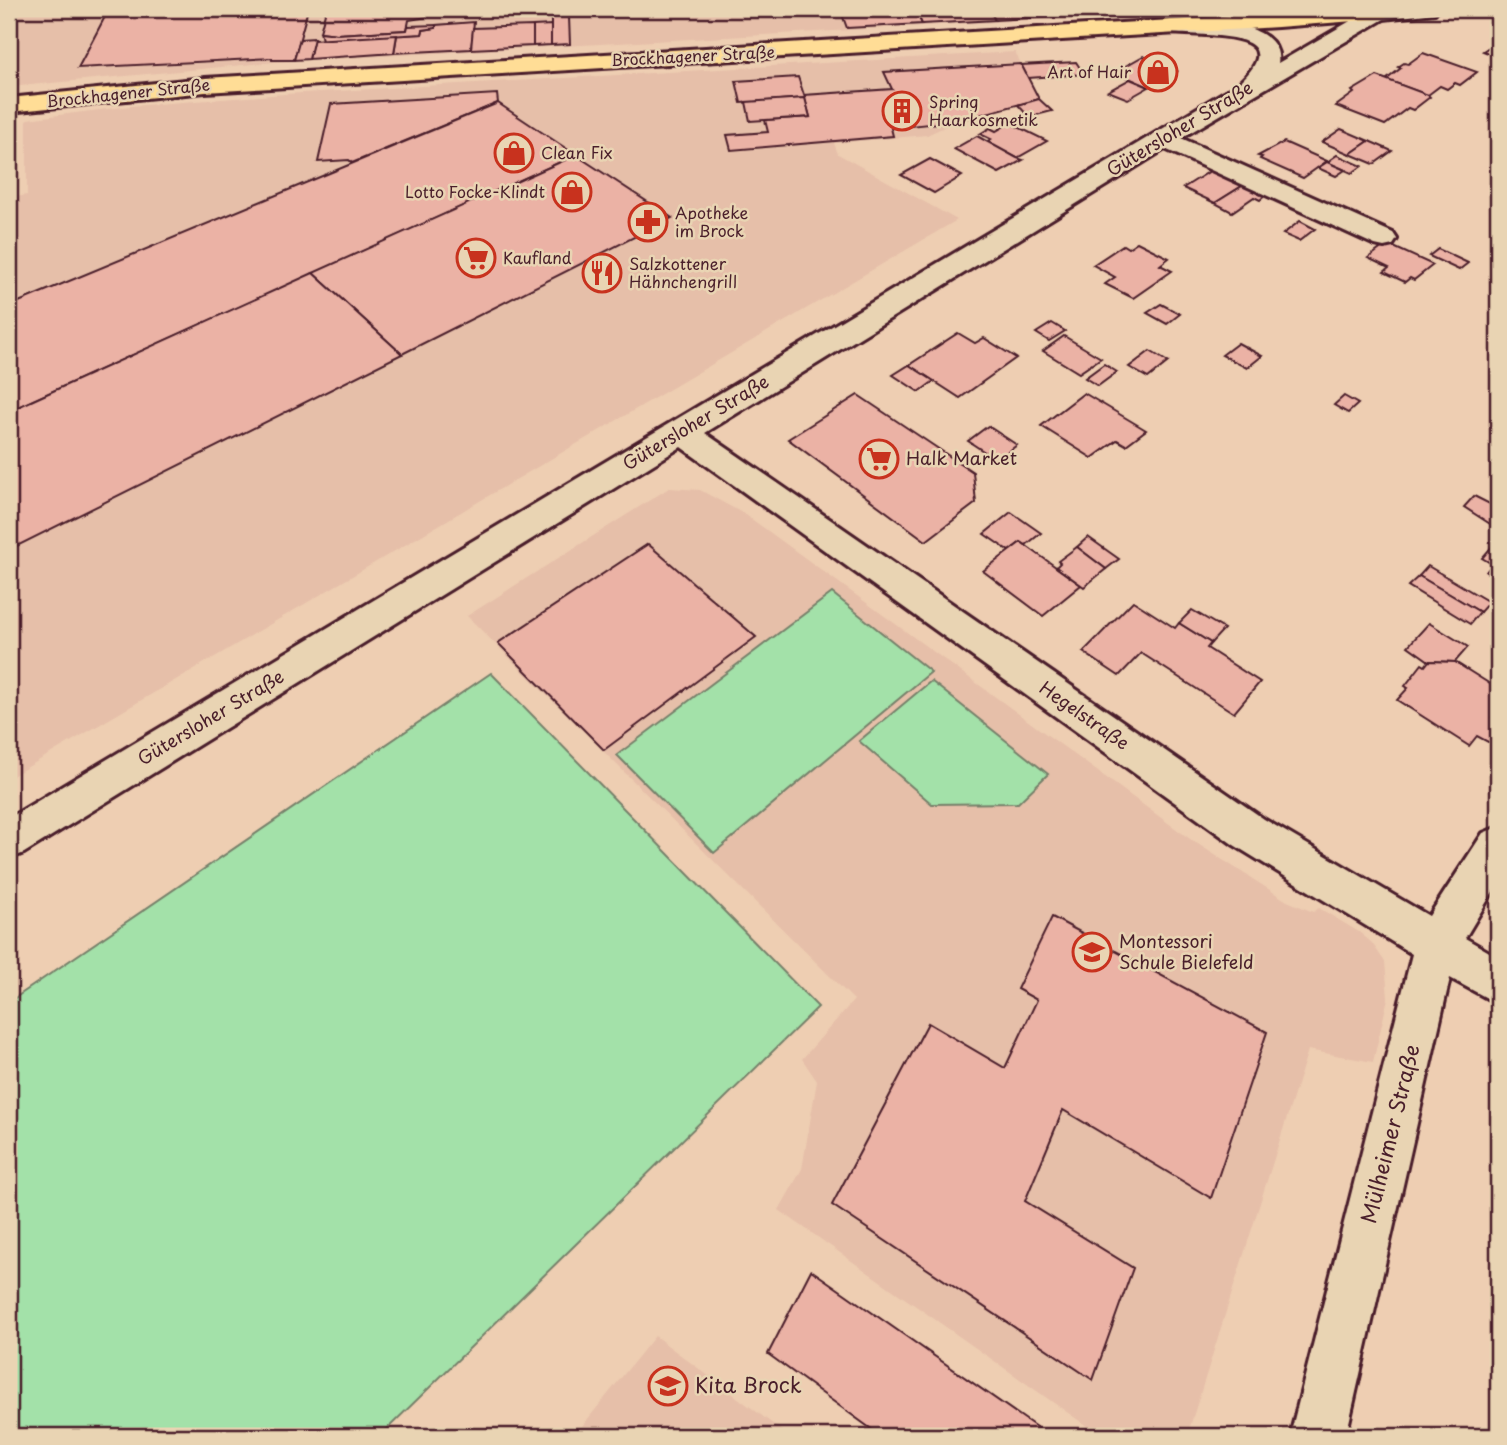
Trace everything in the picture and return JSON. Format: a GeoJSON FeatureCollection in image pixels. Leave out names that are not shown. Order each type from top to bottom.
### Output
{"type":"FeatureCollection","features":[{"type":"Feature","properties":{"kind":"main road","name":"Brockhagener Straße"},"geometry":{"type":"LineString","coordinates":[[9,105],[205,85],[1166,27],[1382,11]]}},
{"type":"Feature","properties":{"kind":"street"},"geometry":{"type":"LineString","coordinates":[[1382,11],[1428,9]]}},
{"type":"Feature","properties":{"kind":"street","name":"Gütersloher Straße"},"geometry":{"type":"LineString","coordinates":[[9,840],[1247,88],[1382,11]]}},
{"type":"Feature","properties":{"kind":"street"},"geometry":{"type":"LineString","coordinates":[[1166,27],[1231,31],[1250,34],[1259,39],[1268,55],[1265,71],[1247,88]]}},
{"type":"Feature","properties":{"kind":"street"},"geometry":{"type":"LineString","coordinates":[[1163,139],[1384,239]]}},
{"type":"Feature","properties":{"kind":"street","name":"Hegelstraße"},"geometry":{"type":"LineString","coordinates":[[681,432],[1249,832],[1498,982]]}},
{"type":"Feature","properties":{"kind":"street","name":"Mülheimer Straße"},"geometry":{"type":"LineString","coordinates":[[1318,1436],[1436,945],[1498,846]]}},
{"type":"Feature","properties":{"kind":"shaded area"},"geometry":{"type":"Polygon","coordinates":[[[9,9],[1228,9],[276,62],[9,87],[9,9]]]}},
{"type":"Feature","properties":{"kind":"shaded area"},"geometry":{"type":"Polygon","coordinates":[[[1015,52],[1039,99],[957,121],[927,135],[834,143],[838,154],[957,220],[9,778],[9,198],[27,195],[27,119],[131,106],[285,94],[1015,52]]]}},
{"type":"Feature","properties":{"kind":"shaded area","name":"Montessori Schule Bielefeld"},"geometry":{"type":"Polygon","coordinates":[[[669,488],[700,490],[746,515],[1190,839],[1287,901],[1313,912],[1319,908],[1359,932],[1372,943],[1385,962],[1388,998],[1373,1062],[1308,1050],[1187,1436],[1101,1436],[779,1210],[802,1169],[817,1081],[802,1059],[854,1000],[467,616],[669,488]]]}},
{"type":"Feature","properties":{"kind":"shaded area","name":"Kita Brock"},"geometry":{"type":"Polygon","coordinates":[[[655,1336],[789,1436],[574,1436],[655,1336]]]}},
{"type":"Feature","properties":{"kind":"green space"},"geometry":{"type":"Polygon","coordinates":[[[832,593],[931,672],[714,853],[617,755],[832,593]]]}},
{"type":"Feature","properties":{"kind":"green space"},"geometry":{"type":"Polygon","coordinates":[[[491,673],[818,1007],[380,1436],[9,1436],[9,1002],[491,673]]]}},
{"type":"Feature","properties":{"kind":"green space"},"geometry":{"type":"Polygon","coordinates":[[[931,681],[1048,774],[1018,803],[932,804],[859,741],[931,681]]]}},
{"type":"Feature","properties":{"kind":"building"},"geometry":{"type":"Polygon","coordinates":[[[109,9],[308,9],[294,60],[272,58],[78,68],[109,9]]]}},
{"type":"Feature","properties":{"kind":"building"},"geometry":{"type":"Polygon","coordinates":[[[326,9],[429,9],[427,17],[409,20],[407,30],[337,34],[320,32],[326,9]]]}},
{"type":"Feature","properties":{"kind":"building"},"geometry":{"type":"Polygon","coordinates":[[[840,9],[915,9],[922,24],[847,28],[840,9]]]}},
{"type":"Feature","properties":{"kind":"building"},"geometry":{"type":"Polygon","coordinates":[[[915,9],[989,9],[995,20],[922,24],[915,9]]]}},
{"type":"Feature","properties":{"kind":"building"},"geometry":{"type":"Polygon","coordinates":[[[989,9],[1076,9],[1080,15],[995,20],[989,9]]]}},
{"type":"Feature","properties":{"kind":"building"},"geometry":{"type":"Polygon","coordinates":[[[1076,9],[1203,9],[1205,11],[1080,15],[1076,9]]]}},
{"type":"Feature","properties":{"kind":"building"},"geometry":{"type":"Polygon","coordinates":[[[551,15],[569,17],[570,44],[551,45],[551,15]]]}},
{"type":"Feature","properties":{"kind":"building"},"geometry":{"type":"Polygon","coordinates":[[[474,22],[471,49],[394,53],[397,35],[422,34],[423,30],[436,28],[436,25],[474,22]]]}},
{"type":"Feature","properties":{"kind":"building"},"geometry":{"type":"Polygon","coordinates":[[[436,25],[436,28],[423,30],[422,34],[322,40],[320,32],[337,34],[407,30],[408,26],[436,25]]]}},
{"type":"Feature","properties":{"kind":"building"},"geometry":{"type":"Polygon","coordinates":[[[551,25],[551,45],[533,46],[533,26],[551,25]]]}},
{"type":"Feature","properties":{"kind":"building"},"geometry":{"type":"Polygon","coordinates":[[[533,26],[533,46],[471,49],[473,28],[533,26]]]}},
{"type":"Feature","properties":{"kind":"building"},"geometry":{"type":"Polygon","coordinates":[[[397,35],[394,53],[309,59],[313,40],[397,35]]]}},
{"type":"Feature","properties":{"kind":"building"},"geometry":{"type":"Polygon","coordinates":[[[314,38],[309,59],[294,60],[300,39],[314,38]]]}},
{"type":"Feature","properties":{"kind":"building"},"geometry":{"type":"Polygon","coordinates":[[[1498,41],[1498,57],[1483,51],[1498,41]]]}},
{"type":"Feature","properties":{"kind":"building"},"geometry":{"type":"Polygon","coordinates":[[[1423,53],[1477,72],[1460,85],[1455,83],[1447,89],[1440,86],[1428,95],[1386,80],[1401,68],[1398,67],[1404,63],[1408,64],[1423,53]]]}},
{"type":"Feature","properties":{"kind":"building"},"geometry":{"type":"Polygon","coordinates":[[[1143,56],[1177,71],[1149,87],[1115,72],[1143,56]]]}},
{"type":"Feature","properties":{"kind":"building"},"geometry":{"type":"Polygon","coordinates":[[[1076,62],[1084,74],[1028,78],[1021,65],[1076,62]]]}},
{"type":"Feature","properties":{"kind":"building","name":"Spring Haarkosmetik"},"geometry":{"type":"Polygon","coordinates":[[[1021,64],[1039,99],[957,121],[891,128],[893,136],[731,150],[727,135],[768,132],[765,120],[810,117],[804,95],[892,89],[884,72],[1021,64]]]}},
{"type":"Feature","properties":{"kind":"building"},"geometry":{"type":"Polygon","coordinates":[[[1377,76],[1430,97],[1413,110],[1408,108],[1385,125],[1336,106],[1354,93],[1352,91],[1377,76]]]}},
{"type":"Feature","properties":{"kind":"building"},"geometry":{"type":"Polygon","coordinates":[[[798,77],[805,98],[741,103],[736,81],[798,77]]]}},
{"type":"Feature","properties":{"kind":"building"},"geometry":{"type":"Polygon","coordinates":[[[1130,79],[1149,87],[1128,99],[1108,91],[1130,79]]]}},
{"type":"Feature","properties":{"kind":"building"},"geometry":{"type":"Polygon","coordinates":[[[497,94],[498,103],[352,163],[349,160],[318,162],[331,104],[497,94]]]}},
{"type":"Feature","properties":{"kind":"building"},"geometry":{"type":"Polygon","coordinates":[[[805,98],[810,117],[750,121],[746,102],[805,98]]]}},
{"type":"Feature","properties":{"kind":"building"},"geometry":{"type":"Polygon","coordinates":[[[1039,99],[1052,111],[1029,117],[1018,105],[1039,99]]]}},
{"type":"Feature","properties":{"kind":"building"},"geometry":{"type":"Polygon","coordinates":[[[498,103],[576,155],[9,411],[9,306],[498,103]]]}},
{"type":"Feature","properties":{"kind":"building"},"geometry":{"type":"Polygon","coordinates":[[[1010,123],[1047,141],[1017,158],[986,142],[991,139],[980,134],[990,128],[996,131],[1010,123]]]}},
{"type":"Feature","properties":{"kind":"building"},"geometry":{"type":"Polygon","coordinates":[[[1341,129],[1369,141],[1350,154],[1322,142],[1341,129]]]}},
{"type":"Feature","properties":{"kind":"building"},"geometry":{"type":"Polygon","coordinates":[[[977,136],[1023,160],[999,173],[954,149],[977,136]]]}},
{"type":"Feature","properties":{"kind":"building"},"geometry":{"type":"Polygon","coordinates":[[[1369,141],[1392,151],[1374,164],[1350,154],[1369,141]]]}},
{"type":"Feature","properties":{"kind":"building"},"geometry":{"type":"Polygon","coordinates":[[[1284,142],[1327,161],[1303,178],[1258,156],[1284,142]]]}},
{"type":"Feature","properties":{"kind":"building"},"geometry":{"type":"Polygon","coordinates":[[[576,155],[672,218],[402,354],[313,273],[576,155]]]}},
{"type":"Feature","properties":{"kind":"building"},"geometry":{"type":"Polygon","coordinates":[[[1337,155],[1362,166],[1352,173],[1327,162],[1337,155]]]}},
{"type":"Feature","properties":{"kind":"building"},"geometry":{"type":"Polygon","coordinates":[[[930,159],[962,176],[934,193],[901,175],[930,159]]]}},
{"type":"Feature","properties":{"kind":"building"},"geometry":{"type":"Polygon","coordinates":[[[1327,162],[1345,170],[1336,176],[1318,168],[1327,162]]]}},
{"type":"Feature","properties":{"kind":"building"},"geometry":{"type":"Polygon","coordinates":[[[1215,168],[1247,183],[1215,203],[1183,188],[1215,168]]]}},
{"type":"Feature","properties":{"kind":"building"},"geometry":{"type":"Polygon","coordinates":[[[1247,183],[1268,193],[1260,200],[1254,197],[1232,212],[1215,203],[1247,183]]]}},
{"type":"Feature","properties":{"kind":"building"},"geometry":{"type":"Polygon","coordinates":[[[1300,221],[1315,229],[1299,241],[1283,234],[1300,221]]]}},
{"type":"Feature","properties":{"kind":"building"},"geometry":{"type":"Polygon","coordinates":[[[1137,242],[1169,258],[1160,265],[1172,271],[1133,298],[1105,284],[1115,277],[1093,265],[1123,245],[1128,248],[1137,242]]]}},
{"type":"Feature","properties":{"kind":"building"},"geometry":{"type":"Polygon","coordinates":[[[1387,244],[1433,265],[1414,280],[1410,278],[1405,282],[1384,272],[1389,268],[1368,258],[1387,244]]]}},
{"type":"Feature","properties":{"kind":"building"},"geometry":{"type":"Polygon","coordinates":[[[1438,249],[1468,263],[1459,270],[1429,256],[1438,249]]]}},
{"type":"Feature","properties":{"kind":"building"},"geometry":{"type":"Polygon","coordinates":[[[313,273],[402,354],[9,550],[9,411],[313,273]]]}},
{"type":"Feature","properties":{"kind":"building"},"geometry":{"type":"Polygon","coordinates":[[[1161,304],[1180,314],[1167,324],[1147,313],[1161,304]]]}},
{"type":"Feature","properties":{"kind":"building"},"geometry":{"type":"Polygon","coordinates":[[[1052,323],[1065,331],[1049,341],[1036,333],[1052,323]]]}},
{"type":"Feature","properties":{"kind":"building"},"geometry":{"type":"Polygon","coordinates":[[[958,333],[975,343],[984,338],[1016,358],[960,398],[909,365],[958,333]]]}},
{"type":"Feature","properties":{"kind":"building"},"geometry":{"type":"Polygon","coordinates":[[[1064,336],[1101,358],[1079,373],[1043,351],[1064,336]]]}},
{"type":"Feature","properties":{"kind":"building"},"geometry":{"type":"Polygon","coordinates":[[[1238,343],[1262,356],[1247,368],[1222,355],[1238,343]]]}},
{"type":"Feature","properties":{"kind":"building"},"geometry":{"type":"Polygon","coordinates":[[[1150,351],[1168,362],[1148,378],[1129,367],[1150,351]]]}},
{"type":"Feature","properties":{"kind":"building"},"geometry":{"type":"Polygon","coordinates":[[[1104,364],[1117,372],[1098,386],[1085,378],[1104,364]]]}},
{"type":"Feature","properties":{"kind":"building"},"geometry":{"type":"Polygon","coordinates":[[[909,365],[934,381],[919,392],[893,375],[909,365]]]}},
{"type":"Feature","properties":{"kind":"building"},"geometry":{"type":"Polygon","coordinates":[[[1084,393],[1146,430],[1126,445],[1117,440],[1092,458],[1041,426],[1084,393]]]}},
{"type":"Feature","properties":{"kind":"building"},"geometry":{"type":"Polygon","coordinates":[[[858,395],[973,472],[976,503],[926,541],[788,439],[858,395]]]}},
{"type":"Feature","properties":{"kind":"building"},"geometry":{"type":"Polygon","coordinates":[[[1344,396],[1358,404],[1348,413],[1334,405],[1344,396]]]}},
{"type":"Feature","properties":{"kind":"building"},"geometry":{"type":"Polygon","coordinates":[[[988,426],[1017,445],[997,460],[968,441],[988,426]]]}},
{"type":"Feature","properties":{"kind":"building"},"geometry":{"type":"Polygon","coordinates":[[[1474,496],[1498,508],[1498,529],[1464,507],[1474,496]]]}},
{"type":"Feature","properties":{"kind":"building"},"geometry":{"type":"Polygon","coordinates":[[[1011,512],[1041,533],[1026,545],[1021,542],[1009,551],[984,534],[1011,512]]]}},
{"type":"Feature","properties":{"kind":"building"},"geometry":{"type":"Polygon","coordinates":[[[1088,537],[1119,559],[1106,569],[1077,547],[1088,537]]]}},
{"type":"Feature","properties":{"kind":"building"},"geometry":{"type":"Polygon","coordinates":[[[1021,542],[1081,585],[1043,616],[983,571],[1021,542]]]}},
{"type":"Feature","properties":{"kind":"building"},"geometry":{"type":"Polygon","coordinates":[[[1496,542],[1498,591],[1490,586],[1496,578],[1486,572],[1492,564],[1482,558],[1496,542]]]}},
{"type":"Feature","properties":{"kind":"building"},"geometry":{"type":"Polygon","coordinates":[[[648,544],[756,637],[604,750],[498,643],[648,544]]]}},
{"type":"Feature","properties":{"kind":"building"},"geometry":{"type":"Polygon","coordinates":[[[1077,547],[1106,569],[1084,587],[1056,567],[1060,563],[1058,561],[1077,547]]]}},
{"type":"Feature","properties":{"kind":"building"},"geometry":{"type":"Polygon","coordinates":[[[1428,566],[1489,602],[1480,612],[1419,576],[1428,566]]]}},
{"type":"Feature","properties":{"kind":"building"},"geometry":{"type":"Polygon","coordinates":[[[1419,576],[1480,612],[1470,624],[1408,586],[1419,576]]]}},
{"type":"Feature","properties":{"kind":"building"},"geometry":{"type":"Polygon","coordinates":[[[1133,601],[1175,628],[1179,623],[1211,643],[1207,648],[1260,682],[1234,713],[1141,653],[1119,676],[1083,652],[1133,601]]]}},
{"type":"Feature","properties":{"kind":"building"},"geometry":{"type":"Polygon","coordinates":[[[1192,610],[1224,629],[1211,643],[1179,623],[1192,610]]]}},
{"type":"Feature","properties":{"kind":"building"},"geometry":{"type":"Polygon","coordinates":[[[1429,623],[1468,647],[1455,662],[1429,661],[1408,646],[1429,623]]]}},
{"type":"Feature","properties":{"kind":"building"},"geometry":{"type":"Polygon","coordinates":[[[1429,661],[1455,662],[1498,689],[1498,709],[1492,717],[1498,722],[1498,740],[1488,742],[1477,736],[1469,746],[1397,700],[1408,688],[1405,686],[1422,664],[1425,666],[1429,661]]]}},
{"type":"Feature","properties":{"kind":"building"},"geometry":{"type":"Polygon","coordinates":[[[1052,917],[1267,1032],[1211,1198],[1063,1110],[1025,1201],[1133,1268],[1093,1380],[832,1205],[928,1023],[1005,1068],[1037,1000],[1017,989],[1052,917]]]}},
{"type":"Feature","properties":{"kind":"building"},"geometry":{"type":"Polygon","coordinates":[[[811,1270],[1049,1436],[881,1436],[768,1354],[811,1270]]]}},
{"type":"Feature","properties":{"kind":"place","name":"Art of Hair"},"geometry":{"type":"Point","coordinates":[1158,72]}},
{"type":"Feature","properties":{"kind":"place","name":"Spring Haarkosmetik"},"geometry":{"type":"Point","coordinates":[902,111]}},
{"type":"Feature","properties":{"kind":"place","name":"Clean Fix"},"geometry":{"type":"Point","coordinates":[514,153]}},
{"type":"Feature","properties":{"kind":"place","name":"Lotto Focke-Klindt"},"geometry":{"type":"Point","coordinates":[572,192]}},
{"type":"Feature","properties":{"kind":"place","name":"Apotheke im Brock"},"geometry":{"type":"Point","coordinates":[648,222]}},
{"type":"Feature","properties":{"kind":"place","name":"Kaufland"},"geometry":{"type":"Point","coordinates":[476,258]}},
{"type":"Feature","properties":{"kind":"place","name":"Salzkottener Hähnchengrill"},"geometry":{"type":"Point","coordinates":[602,273]}},
{"type":"Feature","properties":{"kind":"place","name":"Halk Market"},"geometry":{"type":"Point","coordinates":[879,459]}},
{"type":"Feature","properties":{"kind":"place","name":"Montessori Schule Bielefeld"},"geometry":{"type":"Point","coordinates":[1092,952]}},
{"type":"Feature","properties":{"kind":"place","name":"Kita Brock"},"geometry":{"type":"Point","coordinates":[668,1386]}}]}
